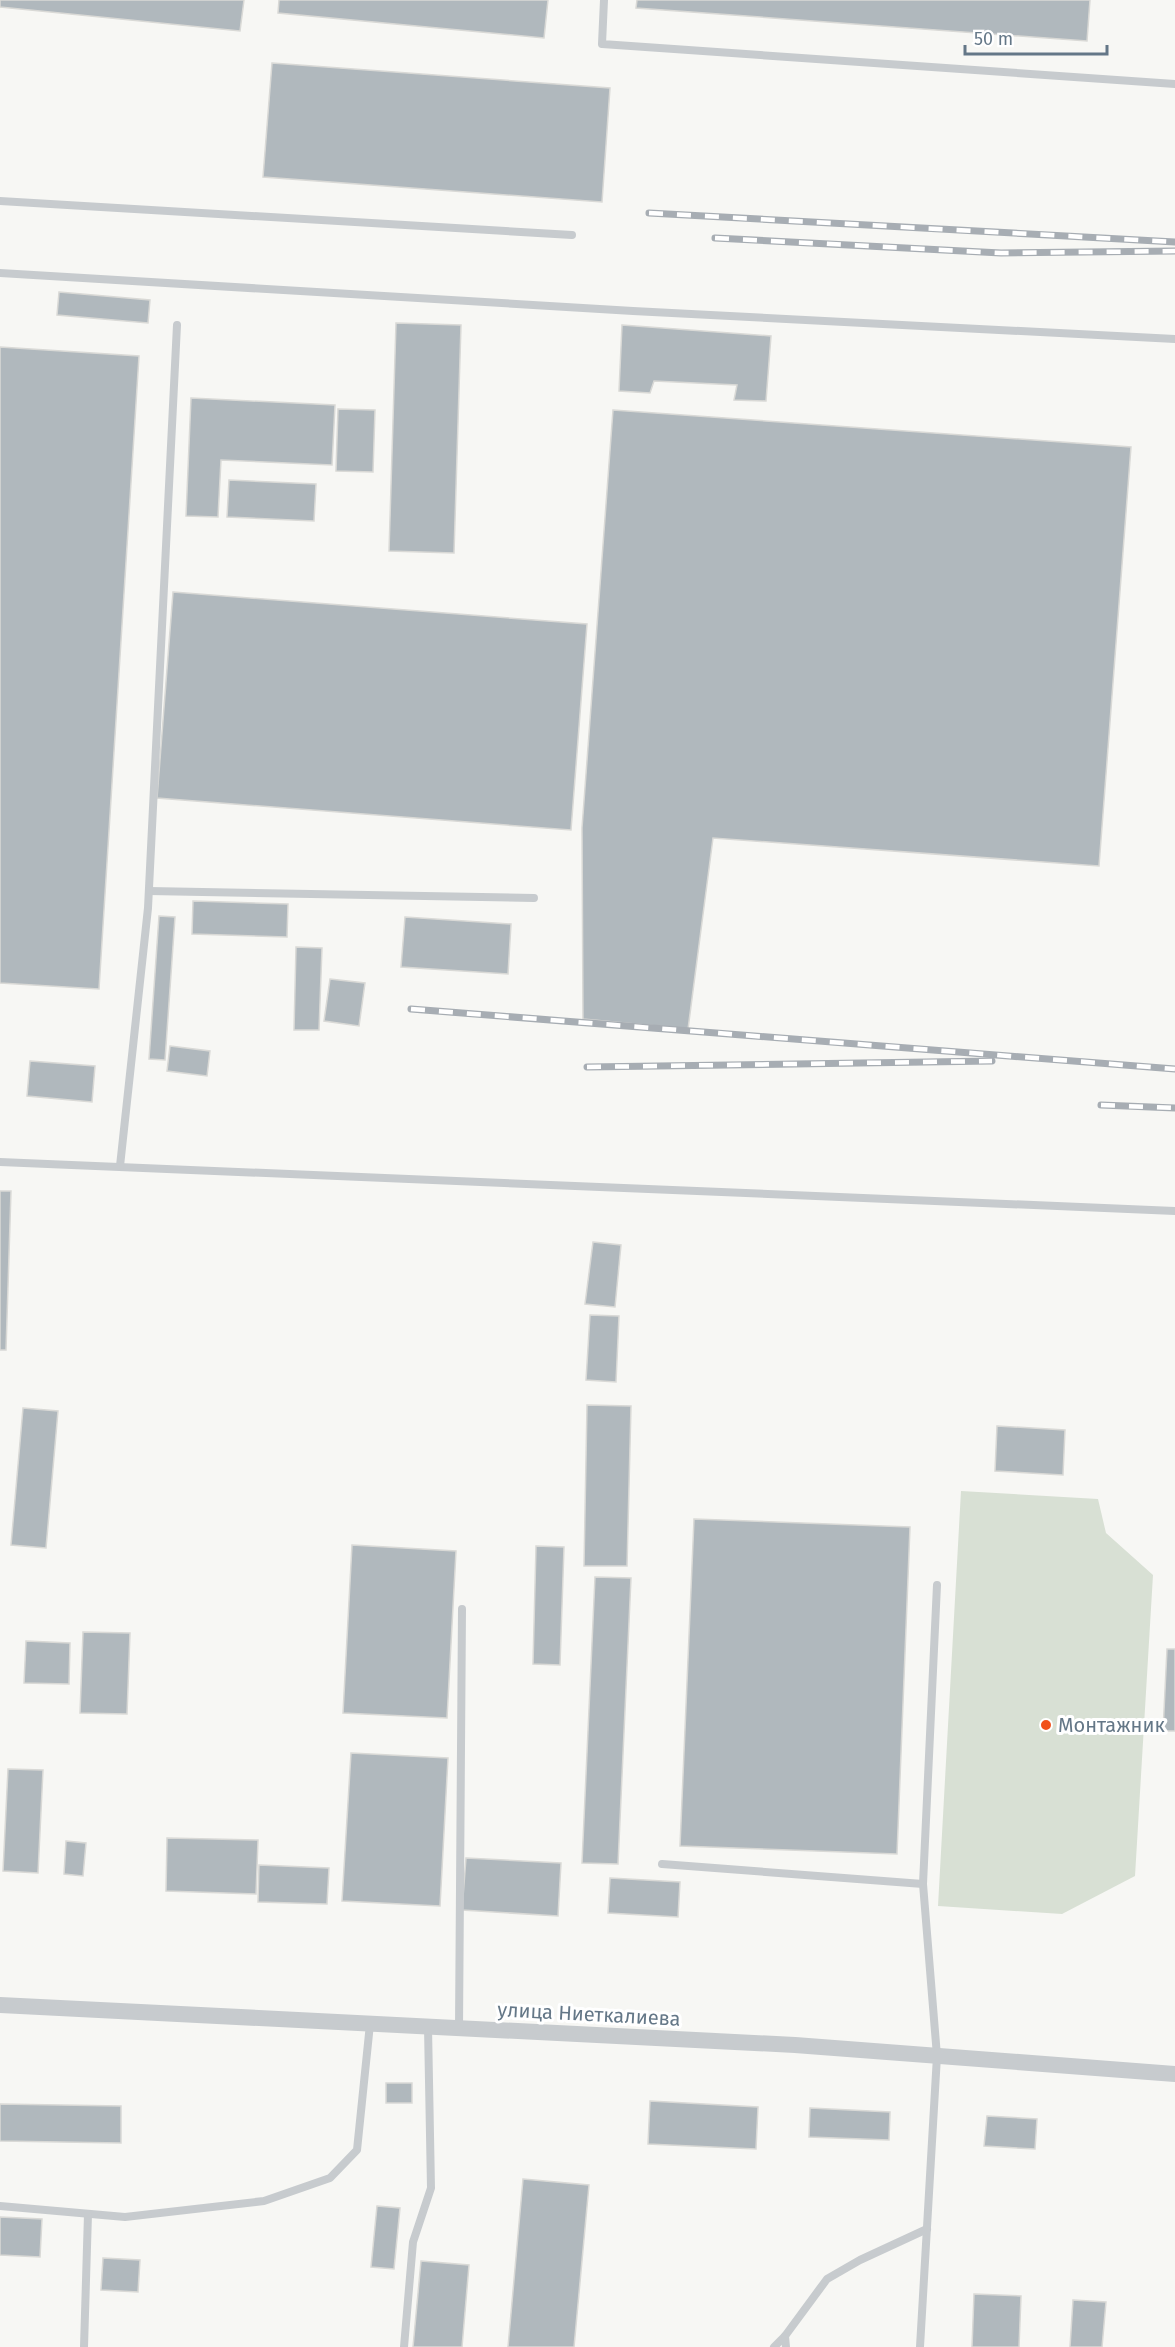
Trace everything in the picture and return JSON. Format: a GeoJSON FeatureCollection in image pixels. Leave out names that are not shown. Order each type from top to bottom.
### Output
{"type":"FeatureCollection","features":[{"type":"Feature","properties":{"kind":"street","name":"улица Ниеткалиева"},"geometry":{"type":"LineString","coordinates":[[0,2005],[795,2045],[1175,2074]]}},
{"type":"Feature","properties":{"kind":"lane"},"geometry":{"type":"LineString","coordinates":[[604,0],[602,44],[1175,84]]}},
{"type":"Feature","properties":{"kind":"lane"},"geometry":{"type":"LineString","coordinates":[[0,201],[572,235]]}},
{"type":"Feature","properties":{"kind":"lane"},"geometry":{"type":"LineString","coordinates":[[0,273],[633,311],[1175,339]]}},
{"type":"Feature","properties":{"kind":"lane"},"geometry":{"type":"LineString","coordinates":[[120,1166],[149,891],[177,325]]}},
{"type":"Feature","properties":{"kind":"lane"},"geometry":{"type":"LineString","coordinates":[[149,891],[534,898]]}},
{"type":"Feature","properties":{"kind":"lane"},"geometry":{"type":"LineString","coordinates":[[0,1162],[1175,1211]]}},
{"type":"Feature","properties":{"kind":"lane"},"geometry":{"type":"LineString","coordinates":[[920,2347],[937,2056],[923,1884],[937,1586]]}},
{"type":"Feature","properties":{"kind":"lane"},"geometry":{"type":"LineString","coordinates":[[459,2028],[462,1609]]}},
{"type":"Feature","properties":{"kind":"lane"},"geometry":{"type":"LineString","coordinates":[[662,1864],[923,1884]]}},
{"type":"Feature","properties":{"kind":"lane"},"geometry":{"type":"LineString","coordinates":[[0,2206],[125,2217],[264,2200],[330,2178],[357,2150],[370,2024]]}},
{"type":"Feature","properties":{"kind":"lane"},"geometry":{"type":"LineString","coordinates":[[404,2347],[413,2242],[431,2188],[428,2026]]}},
{"type":"Feature","properties":{"kind":"lane"},"geometry":{"type":"LineString","coordinates":[[84,2347],[88,2214]]}},
{"type":"Feature","properties":{"kind":"lane"},"geometry":{"type":"LineString","coordinates":[[774,2347],[785,2336],[827,2279],[860,2260],[927,2229]]}},
{"type":"Feature","properties":{"kind":"lane"},"geometry":{"type":"LineString","coordinates":[[785,2336],[786,2347]]}},
{"type":"Feature","properties":{"kind":"shaded area","name":"Монтажник"},"geometry":{"type":"Polygon","coordinates":[[[961,1491],[1098,1499],[1106,1533],[1153,1575],[1135,1876],[1062,1914],[938,1906],[961,1491]]]}},
{"type":"Feature","properties":{"kind":"building"},"geometry":{"type":"Polygon","coordinates":[[[0,0],[244,0],[240,31],[0,7],[0,0]]]}},
{"type":"Feature","properties":{"kind":"building"},"geometry":{"type":"Polygon","coordinates":[[[279,0],[548,0],[544,38],[278,13],[279,0]]]}},
{"type":"Feature","properties":{"kind":"building"},"geometry":{"type":"Polygon","coordinates":[[[637,0],[1090,0],[1087,41],[636,8],[637,0]]]}},
{"type":"Feature","properties":{"kind":"building"},"geometry":{"type":"Polygon","coordinates":[[[272,63],[610,88],[602,202],[263,177],[272,63]]]}},
{"type":"Feature","properties":{"kind":"building"},"geometry":{"type":"Polygon","coordinates":[[[59,292],[150,300],[148,323],[57,315],[59,292]]]}},
{"type":"Feature","properties":{"kind":"building"},"geometry":{"type":"Polygon","coordinates":[[[396,323],[461,325],[454,553],[389,551],[396,323]]]}},
{"type":"Feature","properties":{"kind":"building"},"geometry":{"type":"Polygon","coordinates":[[[622,325],[771,336],[766,401],[734,400],[737,385],[654,381],[650,393],[619,391],[622,325]]]}},
{"type":"Feature","properties":{"kind":"building"},"geometry":{"type":"Polygon","coordinates":[[[0,347],[139,356],[99,989],[0,983],[0,347]]]}},
{"type":"Feature","properties":{"kind":"building"},"geometry":{"type":"Polygon","coordinates":[[[191,398],[335,405],[332,465],[221,460],[218,517],[186,516],[191,398]]]}},
{"type":"Feature","properties":{"kind":"building"},"geometry":{"type":"Polygon","coordinates":[[[338,409],[375,410],[373,472],[336,471],[338,409]]]}},
{"type":"Feature","properties":{"kind":"building"},"geometry":{"type":"Polygon","coordinates":[[[613,410],[1131,447],[1099,866],[713,838],[688,1029],[583,1019],[582,828],[613,410]]]}},
{"type":"Feature","properties":{"kind":"building"},"geometry":{"type":"Polygon","coordinates":[[[229,480],[316,484],[314,521],[227,517],[229,480]]]}},
{"type":"Feature","properties":{"kind":"building"},"geometry":{"type":"Polygon","coordinates":[[[173,592],[587,624],[571,830],[157,798],[173,592]]]}},
{"type":"Feature","properties":{"kind":"building"},"geometry":{"type":"Polygon","coordinates":[[[193,901],[288,904],[287,937],[192,934],[193,901]]]}},
{"type":"Feature","properties":{"kind":"building"},"geometry":{"type":"Polygon","coordinates":[[[159,916],[175,917],[165,1060],[149,1059],[159,916]]]}},
{"type":"Feature","properties":{"kind":"building"},"geometry":{"type":"Polygon","coordinates":[[[405,917],[511,924],[508,974],[401,967],[405,917]]]}},
{"type":"Feature","properties":{"kind":"building"},"geometry":{"type":"Polygon","coordinates":[[[296,947],[322,948],[319,1030],[294,1030],[296,947]]]}},
{"type":"Feature","properties":{"kind":"building"},"geometry":{"type":"Polygon","coordinates":[[[330,979],[365,983],[359,1026],[324,1021],[330,979]]]}},
{"type":"Feature","properties":{"kind":"building"},"geometry":{"type":"Polygon","coordinates":[[[170,1046],[210,1051],[207,1076],[167,1071],[170,1046]]]}},
{"type":"Feature","properties":{"kind":"building"},"geometry":{"type":"Polygon","coordinates":[[[30,1061],[95,1066],[92,1102],[27,1096],[30,1061]]]}},
{"type":"Feature","properties":{"kind":"building"},"geometry":{"type":"Polygon","coordinates":[[[0,1191],[11,1191],[6,1350],[0,1350],[0,1191]]]}},
{"type":"Feature","properties":{"kind":"building"},"geometry":{"type":"Polygon","coordinates":[[[593,1242],[621,1245],[615,1307],[585,1304],[593,1242]]]}},
{"type":"Feature","properties":{"kind":"building"},"geometry":{"type":"Polygon","coordinates":[[[590,1315],[619,1316],[616,1382],[586,1380],[590,1315]]]}},
{"type":"Feature","properties":{"kind":"building"},"geometry":{"type":"Polygon","coordinates":[[[587,1405],[631,1406],[627,1566],[584,1566],[587,1405]]]}},
{"type":"Feature","properties":{"kind":"building"},"geometry":{"type":"Polygon","coordinates":[[[23,1408],[58,1411],[46,1548],[11,1545],[23,1408]]]}},
{"type":"Feature","properties":{"kind":"building"},"geometry":{"type":"Polygon","coordinates":[[[997,1426],[1065,1430],[1063,1475],[995,1471],[997,1426]]]}},
{"type":"Feature","properties":{"kind":"building"},"geometry":{"type":"Polygon","coordinates":[[[694,1519],[910,1527],[897,1854],[680,1846],[694,1519]]]}},
{"type":"Feature","properties":{"kind":"building"},"geometry":{"type":"Polygon","coordinates":[[[352,1545],[456,1551],[447,1718],[343,1713],[352,1545]]]}},
{"type":"Feature","properties":{"kind":"building"},"geometry":{"type":"Polygon","coordinates":[[[536,1546],[564,1547],[560,1665],[533,1664],[536,1546]]]}},
{"type":"Feature","properties":{"kind":"building"},"geometry":{"type":"Polygon","coordinates":[[[595,1577],[631,1578],[618,1864],[582,1863],[595,1577]]]}},
{"type":"Feature","properties":{"kind":"building"},"geometry":{"type":"Polygon","coordinates":[[[83,1632],[130,1633],[127,1714],[80,1713],[83,1632]]]}},
{"type":"Feature","properties":{"kind":"building"},"geometry":{"type":"Polygon","coordinates":[[[26,1641],[70,1643],[69,1684],[24,1683],[26,1641]]]}},
{"type":"Feature","properties":{"kind":"building"},"geometry":{"type":"Polygon","coordinates":[[[1167,1649],[1175,1649],[1175,1731],[1163,1731],[1167,1649]]]}},
{"type":"Feature","properties":{"kind":"building"},"geometry":{"type":"Polygon","coordinates":[[[351,1753],[448,1758],[440,1906],[342,1901],[351,1753]]]}},
{"type":"Feature","properties":{"kind":"building"},"geometry":{"type":"Polygon","coordinates":[[[8,1769],[43,1770],[38,1873],[3,1871],[8,1769]]]}},
{"type":"Feature","properties":{"kind":"building"},"geometry":{"type":"Polygon","coordinates":[[[167,1838],[258,1840],[256,1894],[166,1891],[167,1838]]]}},
{"type":"Feature","properties":{"kind":"building"},"geometry":{"type":"Polygon","coordinates":[[[66,1841],[86,1843],[83,1876],[64,1874],[66,1841]]]}},
{"type":"Feature","properties":{"kind":"building"},"geometry":{"type":"Polygon","coordinates":[[[466,1858],[561,1863],[558,1916],[462,1910],[466,1858]]]}},
{"type":"Feature","properties":{"kind":"building"},"geometry":{"type":"Polygon","coordinates":[[[259,1865],[329,1868],[327,1904],[258,1902],[259,1865]]]}},
{"type":"Feature","properties":{"kind":"building"},"geometry":{"type":"Polygon","coordinates":[[[610,1878],[680,1882],[678,1917],[608,1913],[610,1878]]]}},
{"type":"Feature","properties":{"kind":"building"},"geometry":{"type":"Polygon","coordinates":[[[386,2083],[412,2083],[412,2103],[386,2103],[386,2083]]]}},
{"type":"Feature","properties":{"kind":"building"},"geometry":{"type":"Polygon","coordinates":[[[650,2101],[758,2107],[756,2149],[648,2144],[650,2101]]]}},
{"type":"Feature","properties":{"kind":"building"},"geometry":{"type":"Polygon","coordinates":[[[0,2104],[121,2106],[121,2143],[0,2141],[0,2104]]]}},
{"type":"Feature","properties":{"kind":"building"},"geometry":{"type":"Polygon","coordinates":[[[810,2108],[890,2112],[889,2140],[809,2137],[810,2108]]]}},
{"type":"Feature","properties":{"kind":"building"},"geometry":{"type":"Polygon","coordinates":[[[987,2116],[1037,2119],[1035,2149],[984,2146],[987,2116]]]}},
{"type":"Feature","properties":{"kind":"building"},"geometry":{"type":"Polygon","coordinates":[[[523,2179],[589,2185],[574,2347],[508,2347],[523,2179]]]}},
{"type":"Feature","properties":{"kind":"building"},"geometry":{"type":"Polygon","coordinates":[[[377,2206],[400,2208],[394,2269],[371,2267],[377,2206]]]}},
{"type":"Feature","properties":{"kind":"building"},"geometry":{"type":"Polygon","coordinates":[[[0,2217],[42,2219],[40,2257],[0,2255],[0,2217]]]}},
{"type":"Feature","properties":{"kind":"building"},"geometry":{"type":"Polygon","coordinates":[[[103,2258],[140,2260],[138,2292],[101,2290],[103,2258]]]}},
{"type":"Feature","properties":{"kind":"building"},"geometry":{"type":"Polygon","coordinates":[[[421,2261],[469,2265],[462,2347],[413,2347],[421,2261]]]}},
{"type":"Feature","properties":{"kind":"building"},"geometry":{"type":"Polygon","coordinates":[[[974,2294],[1021,2296],[1019,2347],[972,2347],[974,2294]]]}},
{"type":"Feature","properties":{"kind":"building"},"geometry":{"type":"Polygon","coordinates":[[[1073,2300],[1106,2302],[1102,2347],[1070,2347],[1073,2300]]]}},
{"type":"Feature","properties":{"kind":"railway"},"geometry":{"type":"LineString","coordinates":[[649,213],[1175,242]]}},
{"type":"Feature","properties":{"kind":"railway"},"geometry":{"type":"LineString","coordinates":[[715,238],[1001,253],[1175,251]]}},
{"type":"Feature","properties":{"kind":"railway"},"geometry":{"type":"LineString","coordinates":[[411,1009],[1175,1069]]}},
{"type":"Feature","properties":{"kind":"railway"},"geometry":{"type":"LineString","coordinates":[[587,1067],[992,1061]]}},
{"type":"Feature","properties":{"kind":"railway"},"geometry":{"type":"LineString","coordinates":[[1101,1105],[1175,1108]]}},
{"type":"Feature","properties":{"kind":"place","name":"Монтажник"},"geometry":{"type":"Point","coordinates":[1046,1725]}}]}
